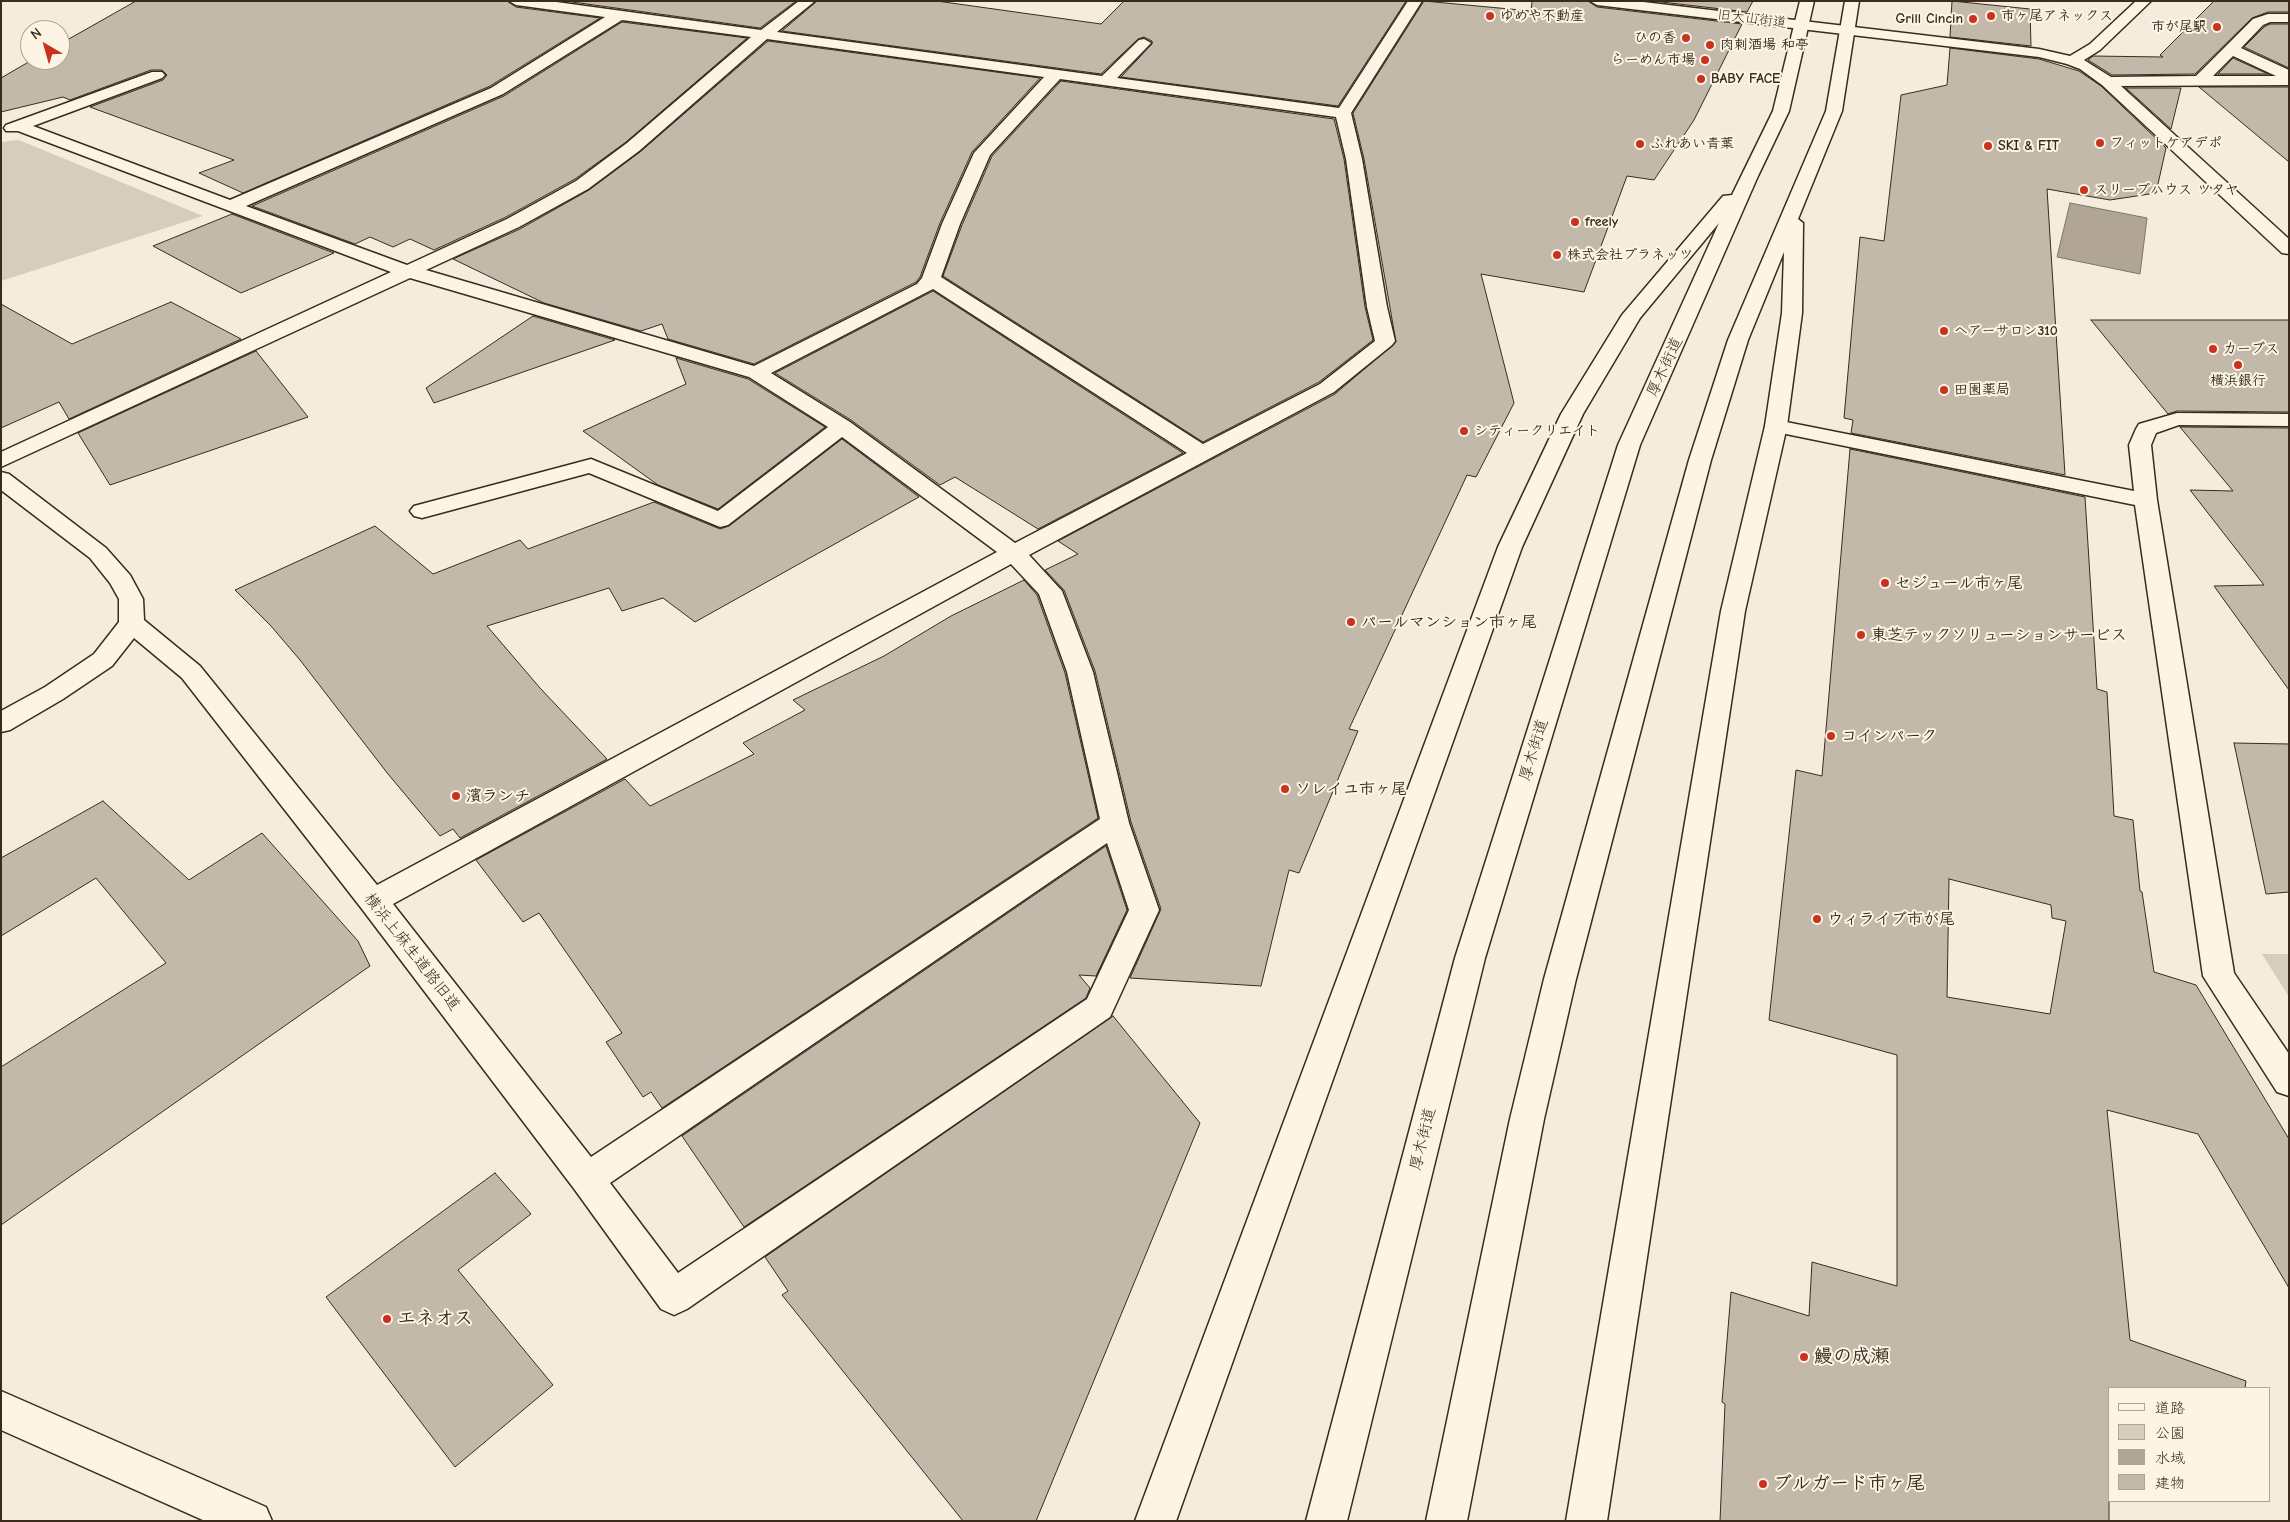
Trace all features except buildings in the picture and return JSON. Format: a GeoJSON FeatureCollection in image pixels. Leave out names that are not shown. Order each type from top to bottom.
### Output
{"type":"FeatureCollection","features":[{"type":"Feature","properties":{"kind":"main road"},"geometry":{"type":"LineString","coordinates":[[516,1],[1342,113]]}},
{"type":"Feature","properties":{"kind":"main road"},"geometry":{"type":"LineString","coordinates":[[1,460],[513,223],[582,185],[633,147],[764,34],[808,1]]}},
{"type":"Feature","properties":{"kind":"main road"},"geometry":{"type":"LineString","coordinates":[[373,901],[1014,553],[1327,388],[1385,341],[1377,308],[1354,160],[1342,113],[1415,1]]}},
{"type":"Feature","properties":{"kind":"main road","name":"旧大山街道"},"geometry":{"type":"LineString","coordinates":[[1597,1],[2039,53],[2072,61],[2085,66],[2107,82],[2289,249]]}},
{"type":"Feature","properties":{"kind":"main road","name":"厚木街道"},"geometry":{"type":"LineString","coordinates":[[1326,1521],[1470,958],[1629,445],[1750,176],[1782,111],[1807,1]]}},
{"type":"Feature","properties":{"kind":"main road"},"geometry":{"type":"LineString","coordinates":[[1446,1521],[1527,1119],[1560,980],[1700,460],[1738,340],[1834,111],[1852,1]]}},
{"type":"Feature","properties":{"kind":"main road"},"geometry":{"type":"LineString","coordinates":[[2072,61],[2095,47],[2144,1]]}},
{"type":"Feature","properties":{"kind":"main road"},"geometry":{"type":"LineString","coordinates":[[231,206],[497,91],[619,15]]}},
{"type":"Feature","properties":{"kind":"main road"},"geometry":{"type":"LineString","coordinates":[[2200,81],[2233,50],[2258,22],[2268,18],[2289,18]]}},
{"type":"Feature","properties":{"kind":"main road"},"geometry":{"type":"LineString","coordinates":[[1105,81],[1144,43]]}},
{"type":"Feature","properties":{"kind":"main road"},"geometry":{"type":"LineString","coordinates":[[2233,50],[2289,76]]}},
{"type":"Feature","properties":{"kind":"main road"},"geometry":{"type":"LineString","coordinates":[[10,129],[156,74]]}},
{"type":"Feature","properties":{"kind":"main road"},"geometry":{"type":"LineString","coordinates":[[756,372],[924,288],[931,280],[951,224],[982,153],[1056,74]]}},
{"type":"Feature","properties":{"kind":"main road"},"geometry":{"type":"LineString","coordinates":[[2107,82],[2289,80]]}},
{"type":"Feature","properties":{"kind":"main road"},"geometry":{"type":"LineString","coordinates":[[10,129],[231,206],[387,265],[756,372],[842,427],[1014,553],[1050,591],[1080,672],[1115,823],[587,1178]]}},
{"type":"Feature","properties":{"kind":"main road"},"geometry":{"type":"LineString","coordinates":[[1155,1521],[1510,547],[1572,414],[1632,315],[1750,176]]}},
{"type":"Feature","properties":{"kind":"main road"},"geometry":{"type":"LineString","coordinates":[[1586,1521],[1732,611],[1776,426],[1792,313],[1794,209]]}},
{"type":"Feature","properties":{"kind":"main road"},"geometry":{"type":"LineString","coordinates":[[931,280],[1203,454]]}},
{"type":"Feature","properties":{"kind":"main road"},"geometry":{"type":"LineString","coordinates":[[2289,420],[2177,419],[2147,429],[2140,445],[2146,500],[2219,976],[2289,1082]]}},
{"type":"Feature","properties":{"kind":"main road"},"geometry":{"type":"LineString","coordinates":[[1776,426],[2146,500]]}},
{"type":"Feature","properties":{"kind":"main road"},"geometry":{"type":"LineString","coordinates":[[422,511],[591,466],[720,520],[842,427]]}},
{"type":"Feature","properties":{"kind":"main road"},"geometry":{"type":"LineString","coordinates":[[1,479],[98,553],[121,580],[131,599],[132,622],[104,660],[54,693],[1,723]]}},
{"type":"Feature","properties":{"kind":"main road","name":"横浜上麻生道路旧道"},"geometry":{"type":"LineString","coordinates":[[132,622],[191,672],[373,901],[587,1178],[674,1297],[1099,1008],[1144,910],[1115,823]]}},
{"type":"Feature","properties":{"kind":"main road"},"geometry":{"type":"LineString","coordinates":[[1,1410],[252,1521]]}},
{"type":"Feature","properties":{"kind":"green space"},"geometry":{"type":"Polygon","coordinates":[[[19,140],[203,216],[1,281],[1,142],[19,140]]]}},
{"type":"Feature","properties":{"kind":"green space"},"geometry":{"type":"Polygon","coordinates":[[[2262,954],[2289,954],[2289,997],[2262,954]]]}},
{"type":"Feature","properties":{"kind":"water"},"geometry":{"type":"Polygon","coordinates":[[[2070,203],[2147,218],[2140,274],[2057,257],[2070,203]]]}},
{"type":"Feature","properties":{"kind":"place","name":"ゆめや不動産"},"geometry":{"type":"Point","coordinates":[1490,16]}},
{"type":"Feature","properties":{"kind":"place","name":"市ヶ尾アネックス"},"geometry":{"type":"Point","coordinates":[1991,16]}},
{"type":"Feature","properties":{"kind":"place","name":"Grill Cincin"},"geometry":{"type":"Point","coordinates":[1973,19]}},
{"type":"Feature","properties":{"kind":"place","name":"市が尾駅"},"geometry":{"type":"Point","coordinates":[2217,27]}},
{"type":"Feature","properties":{"kind":"place","name":"ひの香"},"geometry":{"type":"Point","coordinates":[1686,38]}},
{"type":"Feature","properties":{"kind":"place","name":"肉刺酒場 和亭"},"geometry":{"type":"Point","coordinates":[1710,45]}},
{"type":"Feature","properties":{"kind":"place","name":"らーめん市場"},"geometry":{"type":"Point","coordinates":[1705,60]}},
{"type":"Feature","properties":{"kind":"place","name":"BABY FACE"},"geometry":{"type":"Point","coordinates":[1701,79]}},
{"type":"Feature","properties":{"kind":"place","name":"フィットケアデポ"},"geometry":{"type":"Point","coordinates":[2100,143]}},
{"type":"Feature","properties":{"kind":"place","name":"ふれあい青葉"},"geometry":{"type":"Point","coordinates":[1640,144]}},
{"type":"Feature","properties":{"kind":"place","name":"SKI & FIT"},"geometry":{"type":"Point","coordinates":[1988,146]}},
{"type":"Feature","properties":{"kind":"place","name":"スリープハウス ツタヤ"},"geometry":{"type":"Point","coordinates":[2084,190]}},
{"type":"Feature","properties":{"kind":"place","name":"freely"},"geometry":{"type":"Point","coordinates":[1575,222]}},
{"type":"Feature","properties":{"kind":"place","name":"株式会社プラネッツ"},"geometry":{"type":"Point","coordinates":[1557,255]}},
{"type":"Feature","properties":{"kind":"place","name":"ヘアーサロン310"},"geometry":{"type":"Point","coordinates":[1944,331]}},
{"type":"Feature","properties":{"kind":"place","name":"カーブス"},"geometry":{"type":"Point","coordinates":[2213,349]}},
{"type":"Feature","properties":{"kind":"place","name":"横浜銀行"},"geometry":{"type":"Point","coordinates":[2238,365]}},
{"type":"Feature","properties":{"kind":"place","name":"田園薬局"},"geometry":{"type":"Point","coordinates":[1944,390]}},
{"type":"Feature","properties":{"kind":"place","name":"シティークリエイト"},"geometry":{"type":"Point","coordinates":[1464,431]}},
{"type":"Feature","properties":{"kind":"place","name":"セジュール市ヶ尾"},"geometry":{"type":"Point","coordinates":[1885,583]}},
{"type":"Feature","properties":{"kind":"place","name":"パールマンション市ヶ尾"},"geometry":{"type":"Point","coordinates":[1351,622]}},
{"type":"Feature","properties":{"kind":"place","name":"東芝テックソリューションサービス"},"geometry":{"type":"Point","coordinates":[1861,635]}},
{"type":"Feature","properties":{"kind":"place","name":"コインパーク"},"geometry":{"type":"Point","coordinates":[1831,736]}},
{"type":"Feature","properties":{"kind":"place","name":"ソレイユ市ヶ尾"},"geometry":{"type":"Point","coordinates":[1285,789]}},
{"type":"Feature","properties":{"kind":"place","name":"濱ランチ"},"geometry":{"type":"Point","coordinates":[456,796]}},
{"type":"Feature","properties":{"kind":"place","name":"ウィライブ市が尾"},"geometry":{"type":"Point","coordinates":[1817,919]}},
{"type":"Feature","properties":{"kind":"place","name":"エネオス"},"geometry":{"type":"Point","coordinates":[387,1319]}},
{"type":"Feature","properties":{"kind":"place","name":"鰻の成瀬"},"geometry":{"type":"Point","coordinates":[1804,1357]}},
{"type":"Feature","properties":{"kind":"place","name":"ブルガード市ヶ尾"},"geometry":{"type":"Point","coordinates":[1763,1484]}}]}
